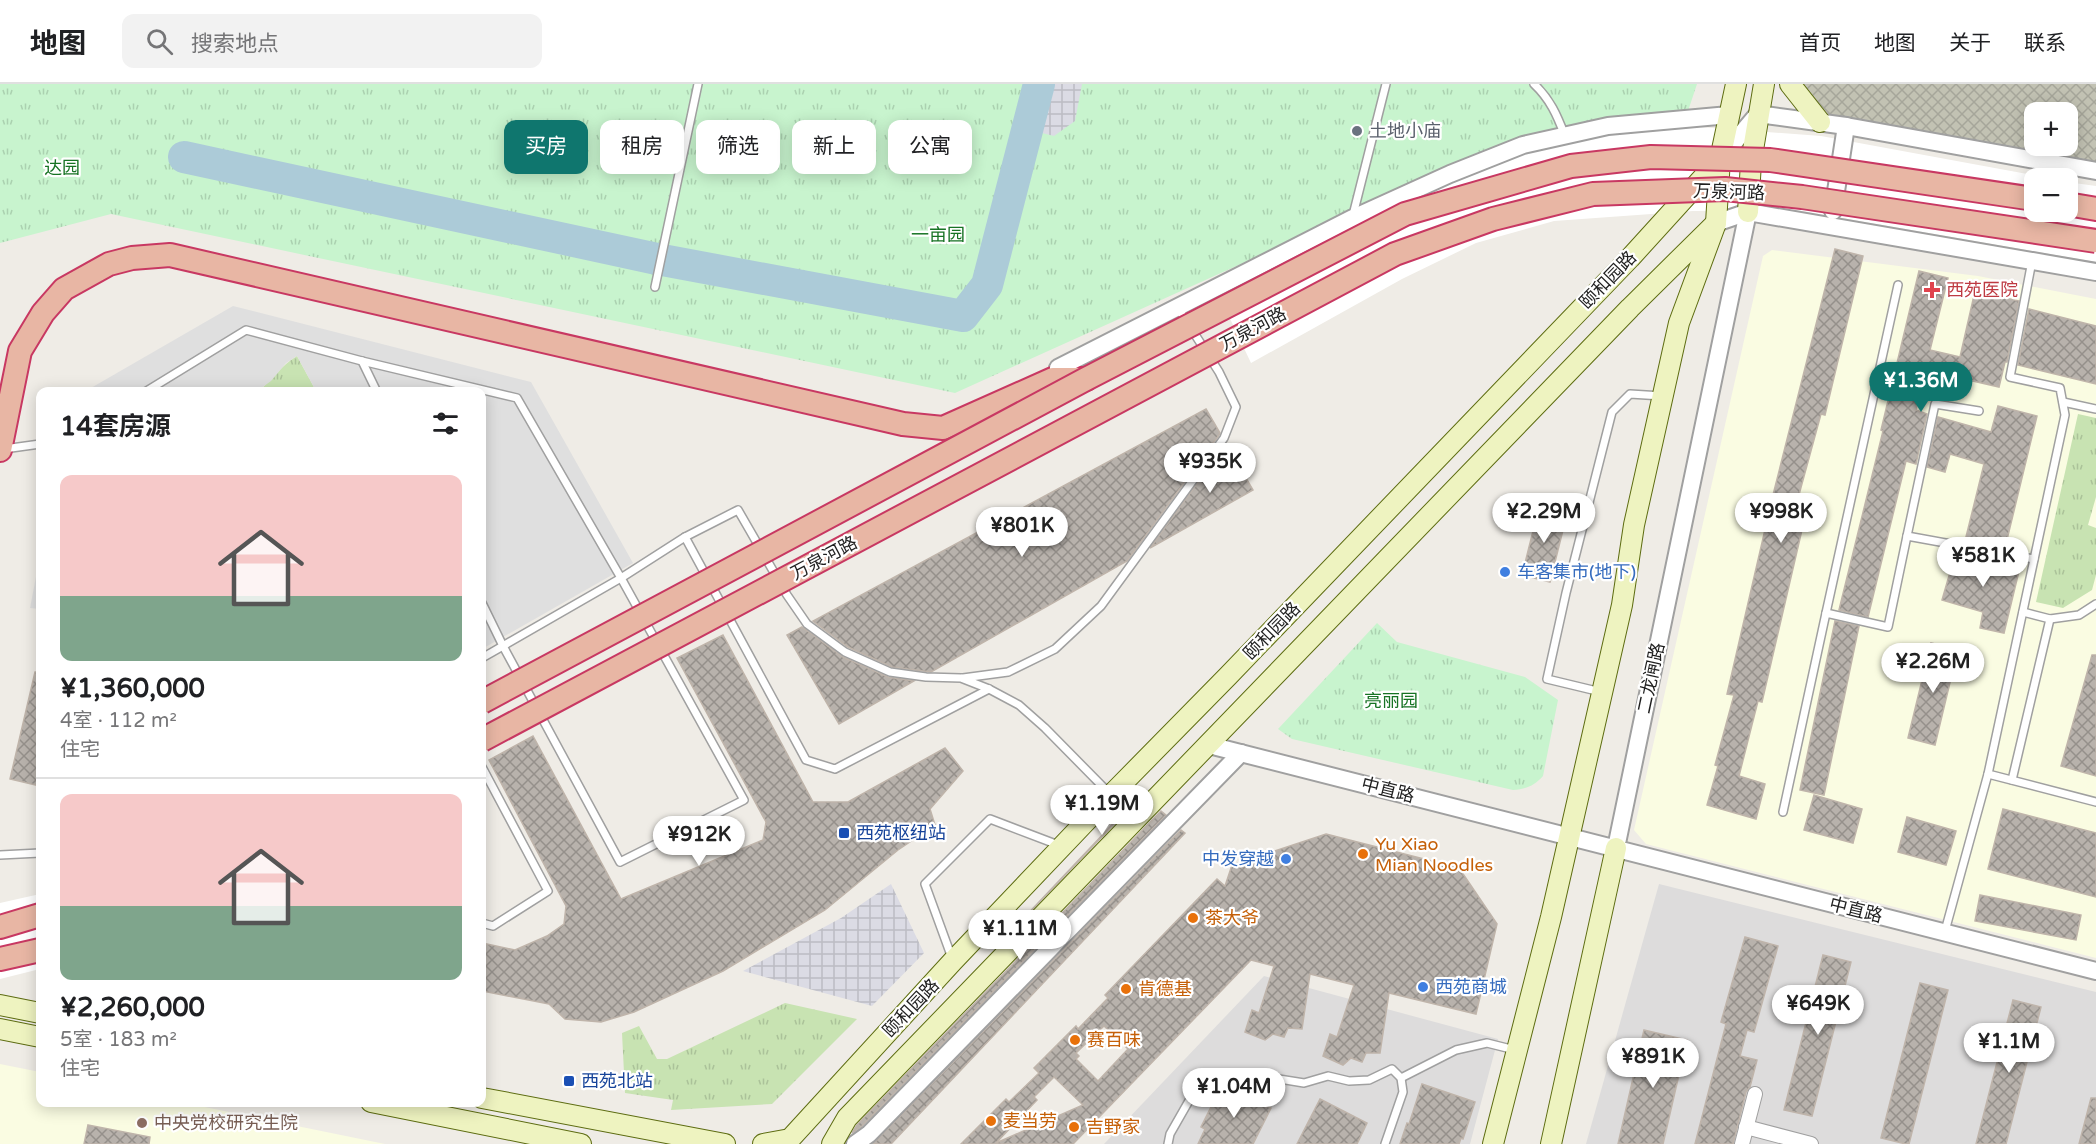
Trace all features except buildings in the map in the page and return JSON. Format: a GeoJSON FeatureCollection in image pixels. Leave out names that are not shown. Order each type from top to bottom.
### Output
{"type":"FeatureCollection","features":[{"type":"Feature","properties":{"kind":"highway","name":"万泉河路"},"geometry":{"type":"LineString","coordinates":[[486,700],[1086,379],[1405,214],[1571,166],[1651,157],[1770,160],[2024,198]]}},
{"type":"Feature","properties":{"kind":"highway","name":"万泉河路"},"geometry":{"type":"LineString","coordinates":[[486,738],[1395,254],[1493,219],[1593,194],[1725,189],[1802,197],[2096,241]]}},
{"type":"Feature","properties":{"kind":"highway"},"geometry":{"type":"LineString","coordinates":[[2078,206],[2096,209]]}},
{"type":"Feature","properties":{"kind":"highway"},"geometry":{"type":"LineString","coordinates":[[0,449],[20,351],[43,313],[64,289],[109,264],[132,258],[170,255],[903,424],[943,428],[1053,379],[1086,379]]}},
{"type":"Feature","properties":{"kind":"highway"},"geometry":{"type":"LineString","coordinates":[[0,927],[36,916]]}},
{"type":"Feature","properties":{"kind":"highway"},"geometry":{"type":"LineString","coordinates":[[0,959],[36,951]]}},
{"type":"Feature","properties":{"kind":"main road"},"geometry":{"type":"LineString","coordinates":[[1493,1144],[1602,693],[1622,604],[1634,525],[1679,323],[1716,223],[1720,159],[1736,84]]}},
{"type":"Feature","properties":{"kind":"main road"},"geometry":{"type":"LineString","coordinates":[[1748,212],[1751,162],[1764,84]]}},
{"type":"Feature","properties":{"kind":"main road"},"geometry":{"type":"LineString","coordinates":[[1790,84],[1820,122]]}},
{"type":"Feature","properties":{"kind":"main road","name":"颐和园路"},"geometry":{"type":"LineString","coordinates":[[763,1144],[792,1141],[953,962],[1622,267],[1720,159]]}},
{"type":"Feature","properties":{"kind":"main road","name":"颐和园路"},"geometry":{"type":"LineString","coordinates":[[832,1144],[847,1118],[1614,324],[1716,223]]}},
{"type":"Feature","properties":{"kind":"main road","name":"二龙闸路"},"geometry":{"type":"LineString","coordinates":[[1551,1144],[1616,848]]}},
{"type":"Feature","properties":{"kind":"main road"},"geometry":{"type":"LineString","coordinates":[[0,1005],[36,1012]]}},
{"type":"Feature","properties":{"kind":"main road"},"geometry":{"type":"LineString","coordinates":[[0,1029],[36,1036]]}},
{"type":"Feature","properties":{"kind":"main road"},"geometry":{"type":"LineString","coordinates":[[486,1099],[725,1144]]}},
{"type":"Feature","properties":{"kind":"main road"},"geometry":{"type":"LineString","coordinates":[[396,1107],[581,1144]]}},
{"type":"Feature","properties":{"kind":"street"},"geometry":{"type":"LineString","coordinates":[[1720,159],[1758,114],[1846,126],[2096,171]]}},
{"type":"Feature","properties":{"kind":"street"},"geometry":{"type":"LineString","coordinates":[[1058,368],[1353,218],[1450,174],[1523,145],[1608,126],[1729,115]]}},
{"type":"Feature","properties":{"kind":"street"},"geometry":{"type":"LineString","coordinates":[[1831,226],[1846,126]]}},
{"type":"Feature","properties":{"kind":"street"},"geometry":{"type":"LineString","coordinates":[[1720,159],[1839,172]]}},
{"type":"Feature","properties":{"kind":"street"},"geometry":{"type":"LineString","coordinates":[[1716,223],[1748,212]]}},
{"type":"Feature","properties":{"kind":"street","name":"万泉河路"},"geometry":{"type":"LineString","coordinates":[[1748,212],[2096,272]]}},
{"type":"Feature","properties":{"kind":"street","name":"二龙闸路"},"geometry":{"type":"LineString","coordinates":[[1616,848],[1748,212]]}},
{"type":"Feature","properties":{"kind":"street","name":"中直路"},"geometry":{"type":"LineString","coordinates":[[1209,745],[2096,971]]}},
{"type":"Feature","properties":{"kind":"street"},"geometry":{"type":"LineString","coordinates":[[855,1144],[869,1134],[1241,753]]}},
{"type":"Feature","properties":{"kind":"street"},"geometry":{"type":"LineString","coordinates":[[1742,1144],[1755,1094]]}},
{"type":"Feature","properties":{"kind":"street"},"geometry":{"type":"LineString","coordinates":[[1746,1127],[1811,1144]]}},
{"type":"Feature","properties":{"kind":"lane"},"geometry":{"type":"LineString","coordinates":[[655,287],[698,84]]}},
{"type":"Feature","properties":{"kind":"lane"},"geometry":{"type":"LineString","coordinates":[[1353,218],[1386,84]]}},
{"type":"Feature","properties":{"kind":"lane"},"geometry":{"type":"LineString","coordinates":[[1534,84],[1544,93],[1556,110],[1565,135]]}},
{"type":"Feature","properties":{"kind":"lane"},"geometry":{"type":"LineString","coordinates":[[1945,933],[1988,774],[2065,415],[2060,388],[2010,377],[2032,261]]}},
{"type":"Feature","properties":{"kind":"lane"},"geometry":{"type":"LineString","coordinates":[[1783,812],[1898,285]]}},
{"type":"Feature","properties":{"kind":"lane"},"geometry":{"type":"LineString","coordinates":[[486,656],[621,578],[685,537],[738,510],[787,595],[807,624],[846,652],[890,672],[926,677],[961,678],[1008,672],[1055,649],[1101,606],[1224,438],[1236,407],[1219,372],[1177,307]]}},
{"type":"Feature","properties":{"kind":"lane"},"geometry":{"type":"LineString","coordinates":[[153,387],[246,330],[472,387]]}},
{"type":"Feature","properties":{"kind":"lane"},"geometry":{"type":"LineString","coordinates":[[362,361],[375,387]]}},
{"type":"Feature","properties":{"kind":"lane"},"geometry":{"type":"LineString","coordinates":[[486,390],[518,398],[744,800],[620,862],[486,611]]}},
{"type":"Feature","properties":{"kind":"lane"},"geometry":{"type":"LineString","coordinates":[[1602,693],[1547,679],[1566,593],[1612,412],[1630,394],[1662,396]]}},
{"type":"Feature","properties":{"kind":"lane"},"geometry":{"type":"LineString","coordinates":[[2062,402],[2096,409]]}},
{"type":"Feature","properties":{"kind":"lane"},"geometry":{"type":"LineString","coordinates":[[1826,613],[1888,627],[1935,404],[1978,411]]}},
{"type":"Feature","properties":{"kind":"lane"},"geometry":{"type":"LineString","coordinates":[[0,449],[36,444]]}},
{"type":"Feature","properties":{"kind":"lane"},"geometry":{"type":"LineString","coordinates":[[1908,536],[2034,559]]}},
{"type":"Feature","properties":{"kind":"lane"},"geometry":{"type":"LineString","coordinates":[[685,537],[806,760],[835,769],[989,690]]}},
{"type":"Feature","properties":{"kind":"lane"},"geometry":{"type":"LineString","coordinates":[[2022,612],[2050,619],[2079,615],[2096,604]]}},
{"type":"Feature","properties":{"kind":"lane"},"geometry":{"type":"LineString","coordinates":[[2012,780],[2050,619]]}},
{"type":"Feature","properties":{"kind":"lane"},"geometry":{"type":"LineString","coordinates":[[961,678],[1019,705],[1112,795]]}},
{"type":"Feature","properties":{"kind":"lane"},"geometry":{"type":"LineString","coordinates":[[1988,774],[2096,802]]}},
{"type":"Feature","properties":{"kind":"lane"},"geometry":{"type":"LineString","coordinates":[[486,775],[548,891],[493,926],[486,925]]}},
{"type":"Feature","properties":{"kind":"lane"},"geometry":{"type":"LineString","coordinates":[[953,962],[925,884],[990,819],[1063,847]]}},
{"type":"Feature","properties":{"kind":"lane"},"geometry":{"type":"LineString","coordinates":[[0,855],[36,853]]}},
{"type":"Feature","properties":{"kind":"lane"},"geometry":{"type":"LineString","coordinates":[[1401,1078],[1456,1050],[1487,1043],[1517,1050]]}},
{"type":"Feature","properties":{"kind":"lane"},"geometry":{"type":"LineString","coordinates":[[1168,1144],[1170,1134],[1194,1092],[1210,1078],[1230,1073],[1304,1083],[1328,1076],[1349,1081],[1369,1080],[1392,1069],[1401,1078],[1403,1092],[1385,1144]]}},
{"type":"Feature","properties":{"kind":"shaded area"},"geometry":{"type":"Polygon","coordinates":[[[1045,84],[1082,84],[1075,121],[1054,136],[1034,131],[1045,84]]]}},
{"type":"Feature","properties":{"kind":"shaded area"},"geometry":{"type":"Polygon","coordinates":[[[1796,84],[2096,84],[2096,171],[1820,122],[1796,84]]]}},
{"type":"Feature","properties":{"kind":"shaded area"},"geometry":{"type":"Polygon","coordinates":[[[1772,250],[1978,276],[2096,299],[2096,958],[1646,844],[1634,830],[1763,256],[1772,250]]]}},
{"type":"Feature","properties":{"kind":"shaded area"},"geometry":{"type":"Polygon","coordinates":[[[233,306],[531,382],[633,563],[486,647],[486,387],[314,387],[297,356],[286,363],[271,381],[263,387],[93,387],[233,306]]]}},
{"type":"Feature","properties":{"kind":"shaded area"},"geometry":{"type":"Polygon","coordinates":[[[36,577],[36,609],[30,608],[36,577]]]}},
{"type":"Feature","properties":{"kind":"shaded area"},"geometry":{"type":"Polygon","coordinates":[[[891,884],[924,953],[872,1006],[743,971],[841,918],[891,884]]]}},
{"type":"Feature","properties":{"kind":"shaded area"},"geometry":{"type":"Polygon","coordinates":[[[1659,884],[2096,992],[2096,1144],[1586,1144],[1659,884]]]}},
{"type":"Feature","properties":{"kind":"shaded area"},"geometry":{"type":"Polygon","coordinates":[[[1264,976],[1498,1039],[1470,1144],[1104,1144],[1264,976]]]}},
{"type":"Feature","properties":{"kind":"shaded area","name":"中央党校研究生院"},"geometry":{"type":"Polygon","coordinates":[[[0,1064],[36,1071],[36,1107],[205,1107],[385,1144],[0,1144],[0,1064]]]}},
{"type":"Feature","properties":{"kind":"green space","name":"一亩园"},"geometry":{"type":"Polygon","coordinates":[[[0,84],[1697,84],[1687,114],[1649,114],[1529,134],[955,393],[111,214],[0,243],[0,84]]]}},
{"type":"Feature","properties":{"kind":"green space"},"geometry":{"type":"Polygon","coordinates":[[[297,356],[314,387],[263,387],[297,356]]]}},
{"type":"Feature","properties":{"kind":"green space"},"geometry":{"type":"Polygon","coordinates":[[[2078,414],[2096,418],[2096,497],[2088,525],[2096,528],[2096,575],[2092,590],[2063,608],[2036,602],[2078,414]]]}},
{"type":"Feature","properties":{"kind":"green space","name":"亮丽园"},"geometry":{"type":"Polygon","coordinates":[[[1377,623],[1397,642],[1525,677],[1558,700],[1543,776],[1530,786],[1513,790],[1292,739],[1278,729],[1377,623]]]}},
{"type":"Feature","properties":{"kind":"green space"},"geometry":{"type":"Polygon","coordinates":[[[785,1003],[857,1019],[772,1104],[671,1110],[673,1100],[625,1093],[622,1033],[639,1026],[657,1059],[667,1059],[785,1003]]]}},
{"type":"Feature","properties":{"kind":"pier"},"geometry":{"type":"Polygon","coordinates":[[[1685,126],[1821,136],[2024,173],[2024,222],[2078,222],[2078,184],[2096,186],[2096,262],[1796,210],[1693,211],[1554,221],[1476,243],[1402,279],[1251,363],[1216,289],[1494,158],[1555,139],[1685,126]]]}},
{"type":"Feature","properties":{"kind":"pier"},"geometry":{"type":"Polygon","coordinates":[[[36,895],[36,970],[0,979],[0,903],[36,895]]]}},
{"type":"Feature","properties":{"kind":"waterway"},"geometry":{"type":"LineString","coordinates":[[184,157],[657,259],[963,316],[987,285],[1039,84]]}},
{"type":"Feature","properties":{"kind":"place","name":"土地小庙"},"geometry":{"type":"Point","coordinates":[1357,131]}},
{"type":"Feature","properties":{"kind":"place","name":"西苑医院"},"geometry":{"type":"Point","coordinates":[1932,290]}},
{"type":"Feature","properties":{"kind":"place","name":"车客集市(地下)"},"geometry":{"type":"Point","coordinates":[1505,572]}},
{"type":"Feature","properties":{"kind":"place","name":"西苑枢纽站"},"geometry":{"type":"Point","coordinates":[844,833]}},
{"type":"Feature","properties":{"kind":"place","name":"Yu Xiao Mian Noodles"},"geometry":{"type":"Point","coordinates":[1363,854]}},
{"type":"Feature","properties":{"kind":"place","name":"中发穿越"},"geometry":{"type":"Point","coordinates":[1286,859]}},
{"type":"Feature","properties":{"kind":"place","name":"茶大爷"},"geometry":{"type":"Point","coordinates":[1193,918]}},
{"type":"Feature","properties":{"kind":"place","name":"西苑商城"},"geometry":{"type":"Point","coordinates":[1423,987]}},
{"type":"Feature","properties":{"kind":"place","name":"肯德基"},"geometry":{"type":"Point","coordinates":[1126,989]}},
{"type":"Feature","properties":{"kind":"place","name":"赛百味"},"geometry":{"type":"Point","coordinates":[1075,1040]}},
{"type":"Feature","properties":{"kind":"place","name":"西苑北站"},"geometry":{"type":"Point","coordinates":[569,1081]}},
{"type":"Feature","properties":{"kind":"place","name":"麦当劳"},"geometry":{"type":"Point","coordinates":[991,1121]}},
{"type":"Feature","properties":{"kind":"place","name":"中央党校研究生院"},"geometry":{"type":"Point","coordinates":[142,1123]}},
{"type":"Feature","properties":{"kind":"place","name":"吉野家"},"geometry":{"type":"Point","coordinates":[1074,1127]}},
{"type":"Feature","properties":{"kind":"park label","name":"达园"},"geometry":{"type":"Point","coordinates":[62,168]}}]}
